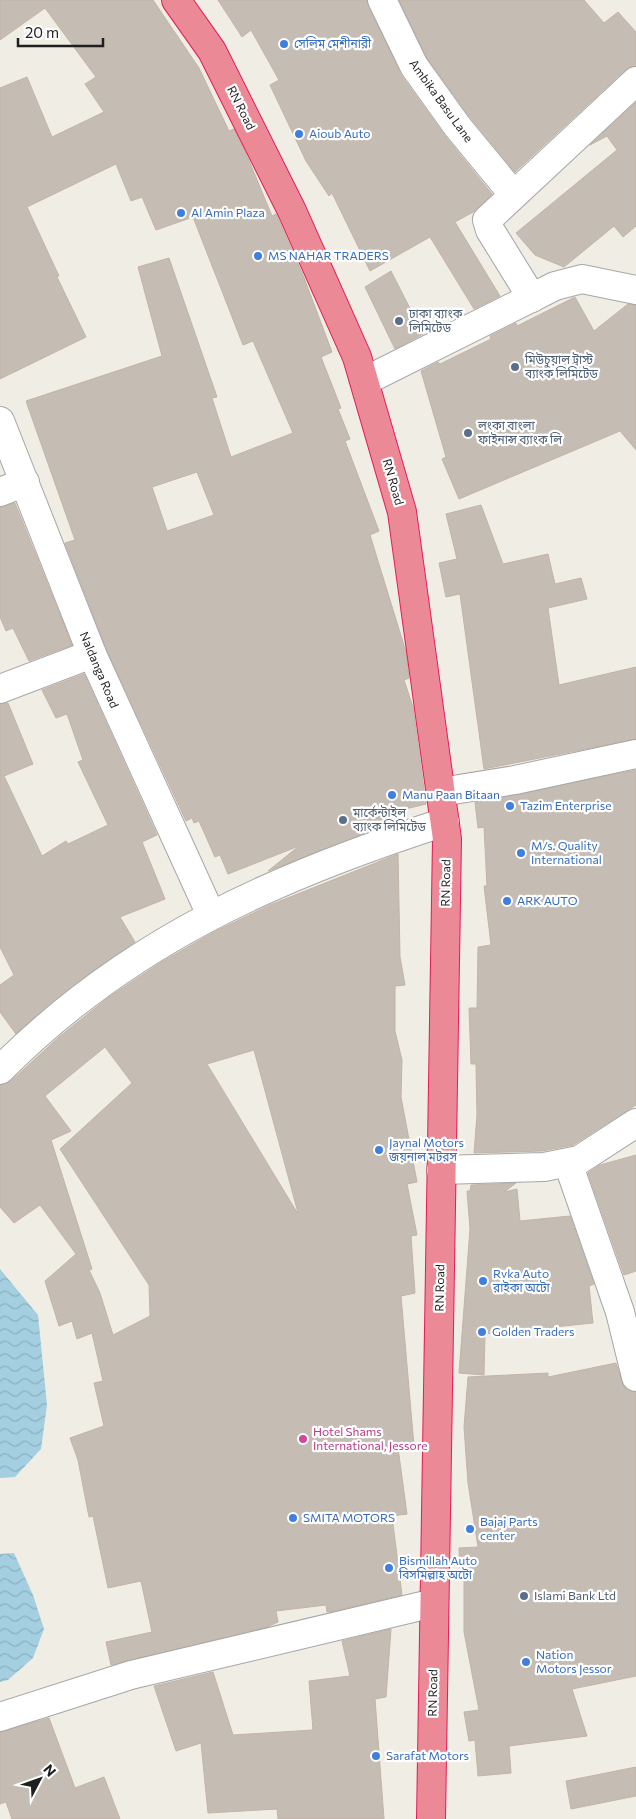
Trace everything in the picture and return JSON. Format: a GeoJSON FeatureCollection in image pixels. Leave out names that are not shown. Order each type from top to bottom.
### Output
{"type":"FeatureCollection","features":[{"type":"Feature","properties":{"kind":"highway","name":"RN Road"},"geometry":{"type":"LineString","coordinates":[[176,0],[212,51],[292,211],[366,382],[402,512],[447,839],[431,1819]]}},
{"type":"Feature","properties":{"kind":"street","name":"Ambika Basu Lane"},"geometry":{"type":"LineString","coordinates":[[382,0],[414,66],[457,126],[513,194]]}},
{"type":"Feature","properties":{"kind":"street"},"geometry":{"type":"LineString","coordinates":[[532,298],[490,230],[487,220],[636,82]]}},
{"type":"Feature","properties":{"kind":"street"},"geometry":{"type":"LineString","coordinates":[[366,382],[555,286],[582,280],[635,288]]}},
{"type":"Feature","properties":{"kind":"street","name":"Naldanga Road"},"geometry":{"type":"LineString","coordinates":[[0,421],[92,654],[211,915]]}},
{"type":"Feature","properties":{"kind":"street"},"geometry":{"type":"LineString","coordinates":[[0,492],[25,482]]}},
{"type":"Feature","properties":{"kind":"street"},"geometry":{"type":"LineString","coordinates":[[0,689],[92,654]]}},
{"type":"Feature","properties":{"kind":"street"},"geometry":{"type":"LineString","coordinates":[[441,792],[515,780],[636,754]]}},
{"type":"Feature","properties":{"kind":"street"},"geometry":{"type":"LineString","coordinates":[[0,1070],[35,1034],[107,978],[211,915],[311,868],[445,822]]}},
{"type":"Feature","properties":{"kind":"street"},"geometry":{"type":"LineString","coordinates":[[442,1170],[544,1167],[568,1163],[578,1160],[636,1123]]}},
{"type":"Feature","properties":{"kind":"street"},"geometry":{"type":"LineString","coordinates":[[568,1163],[620,1312],[636,1377]]}},
{"type":"Feature","properties":{"kind":"street"},"geometry":{"type":"LineString","coordinates":[[0,1717],[131,1675],[434,1602]]}},
{"type":"Feature","properties":{"kind":"water"},"geometry":{"type":"Polygon","coordinates":[[[0,1269],[38,1315],[47,1405],[41,1449],[15,1477],[0,1478],[0,1269]]]}},
{"type":"Feature","properties":{"kind":"water"},"geometry":{"type":"Polygon","coordinates":[[[14,1553],[33,1595],[44,1629],[33,1658],[8,1680],[0,1682],[0,1554],[14,1553]]]}},
{"type":"Feature","properties":{"kind":"building"},"geometry":{"type":"Polygon","coordinates":[[[0,0],[153,0],[199,68],[229,131],[234,129],[272,216],[276,214],[278,218],[303,275],[332,352],[321,357],[341,408],[338,409],[350,439],[345,441],[379,531],[370,535],[406,652],[409,678],[404,680],[413,707],[426,804],[397,811],[397,822],[268,871],[299,846],[228,874],[220,855],[215,857],[199,821],[194,823],[192,818],[186,821],[106,648],[65,543],[75,540],[26,401],[162,356],[138,267],[169,258],[217,397],[212,398],[231,457],[293,433],[253,341],[243,345],[193,217],[156,230],[142,197],[131,201],[116,164],[27,207],[59,276],[57,277],[86,337],[0,379],[0,88],[27,77],[52,137],[104,112],[85,84],[96,77],[45,8],[0,40],[0,0]],[[197,472],[152,487],[167,531],[214,515],[197,472]]]}},
{"type":"Feature","properties":{"kind":"building"},"geometry":{"type":"Polygon","coordinates":[[[218,0],[367,0],[401,75],[445,136],[492,194],[475,211],[455,222],[500,296],[474,309],[430,237],[370,271],[332,193],[329,196],[306,161],[270,85],[279,80],[251,30],[242,37],[218,0]]]}},
{"type":"Feature","properties":{"kind":"building"},"geometry":{"type":"Polygon","coordinates":[[[399,0],[584,0],[604,23],[618,12],[636,32],[636,66],[625,70],[515,172],[469,116],[427,58],[399,0]]]}},
{"type":"Feature","properties":{"kind":"building"},"geometry":{"type":"Polygon","coordinates":[[[636,102],[636,226],[623,237],[614,226],[564,267],[535,255],[516,233],[617,150],[607,136],[590,145],[636,102]]]}},
{"type":"Feature","properties":{"kind":"building","name":"ঢাকা ব্যাংক লিমিটেড"},"geometry":{"type":"Polygon","coordinates":[[[391,271],[423,334],[395,349],[365,287],[391,271]]]}},
{"type":"Feature","properties":{"kind":"building"},"geometry":{"type":"Polygon","coordinates":[[[575,297],[594,331],[628,304],[636,305],[636,450],[620,431],[459,499],[442,459],[446,457],[421,371],[438,362],[440,364],[491,339],[490,336],[516,323],[517,326],[575,297]]]}},
{"type":"Feature","properties":{"kind":"building"},"geometry":{"type":"Polygon","coordinates":[[[15,503],[72,645],[29,661],[13,628],[6,631],[0,617],[0,507],[15,503]]]}},
{"type":"Feature","properties":{"kind":"building"},"geometry":{"type":"Polygon","coordinates":[[[481,505],[503,564],[548,554],[555,584],[581,578],[587,599],[548,608],[559,685],[636,667],[636,739],[484,769],[460,594],[446,597],[439,563],[457,559],[446,514],[481,505]]]}},
{"type":"Feature","properties":{"kind":"building"},"geometry":{"type":"Polygon","coordinates":[[[84,674],[157,835],[142,842],[165,899],[120,917],[135,942],[90,973],[16,1034],[0,1012],[0,985],[14,975],[0,947],[0,704],[8,703],[33,764],[4,776],[42,856],[66,841],[68,844],[108,825],[78,762],[83,760],[67,714],[56,718],[42,690],[84,674]]]}},
{"type":"Feature","properties":{"kind":"building"},"geometry":{"type":"Polygon","coordinates":[[[636,770],[636,1105],[573,1145],[542,1151],[474,1153],[477,1115],[476,1064],[471,1064],[469,1008],[477,1008],[478,947],[491,945],[484,886],[487,886],[484,827],[478,828],[475,802],[636,770]]]}},
{"type":"Feature","properties":{"kind":"building"},"geometry":{"type":"Polygon","coordinates":[[[398,854],[400,957],[405,985],[395,986],[395,1031],[402,1060],[401,1097],[417,1182],[407,1184],[417,1235],[411,1236],[415,1293],[401,1296],[414,1446],[398,1448],[407,1514],[392,1516],[402,1595],[330,1612],[327,1612],[326,1605],[276,1611],[278,1622],[267,1627],[111,1665],[106,1642],[152,1632],[141,1581],[108,1588],[93,1516],[89,1517],[78,1460],[70,1438],[104,1426],[94,1383],[103,1381],[92,1333],[77,1339],[72,1321],[59,1326],[45,1281],[76,1254],[40,1205],[14,1223],[0,1207],[0,1085],[11,1081],[59,1037],[109,997],[160,963],[214,932],[270,905],[398,854]],[[105,1047],[45,1096],[71,1131],[51,1140],[92,1269],[89,1270],[100,1293],[113,1335],[150,1316],[149,1285],[60,1149],[132,1083],[105,1047]],[[254,1050],[207,1064],[298,1214],[298,1213],[254,1050]]]}},
{"type":"Feature","properties":{"kind":"building"},"geometry":{"type":"Polygon","coordinates":[[[636,1155],[636,1271],[624,1275],[588,1173],[600,1165],[636,1155]]]}},
{"type":"Feature","properties":{"kind":"building"},"geometry":{"type":"Polygon","coordinates":[[[516,1183],[504,1192],[517,1189],[520,1221],[570,1216],[594,1284],[589,1286],[593,1323],[485,1334],[484,1375],[459,1373],[470,1229],[467,1191],[470,1191],[471,1185],[516,1183]]]}},
{"type":"Feature","properties":{"kind":"building"},"geometry":{"type":"Polygon","coordinates":[[[616,1363],[624,1387],[636,1392],[636,1676],[572,1689],[587,1736],[509,1746],[511,1773],[478,1776],[475,1740],[469,1741],[464,1712],[479,1710],[464,1632],[464,1571],[460,1571],[459,1548],[478,1547],[468,1483],[464,1427],[468,1377],[548,1373],[548,1377],[616,1363]]]}},
{"type":"Feature","properties":{"kind":"building"},"geometry":{"type":"Polygon","coordinates":[[[391,1629],[386,1697],[375,1699],[384,1819],[278,1819],[277,1809],[208,1813],[201,1743],[176,1751],[154,1686],[213,1672],[233,1735],[313,1730],[309,1681],[350,1676],[342,1641],[391,1629]]]}},
{"type":"Feature","properties":{"kind":"building"},"geometry":{"type":"Polygon","coordinates":[[[49,1718],[75,1788],[104,1777],[120,1819],[12,1819],[6,1802],[0,1804],[0,1732],[49,1718]]]}},
{"type":"Feature","properties":{"kind":"building"},"geometry":{"type":"Polygon","coordinates":[[[636,1767],[636,1796],[571,1809],[566,1781],[636,1767]]]}},
{"type":"Feature","properties":{"kind":"place","name":"সেলিম মেশীনারী"},"geometry":{"type":"Point","coordinates":[284,44]}},
{"type":"Feature","properties":{"kind":"place","name":"Aioub Auto"},"geometry":{"type":"Point","coordinates":[299,134]}},
{"type":"Feature","properties":{"kind":"place","name":"Al Amin Plaza"},"geometry":{"type":"Point","coordinates":[181,213]}},
{"type":"Feature","properties":{"kind":"place","name":"MS NAHAR TRADERS"},"geometry":{"type":"Point","coordinates":[258,256]}},
{"type":"Feature","properties":{"kind":"place","name":"ঢাকা ব্যাংক লিমিটেড"},"geometry":{"type":"Point","coordinates":[399,321]}},
{"type":"Feature","properties":{"kind":"place","name":"মিউচুয়াল ট্রাস্ট ব্যাংক লিমিটেড"},"geometry":{"type":"Point","coordinates":[515,367]}},
{"type":"Feature","properties":{"kind":"place","name":"লংকা বাংলা ফাইনান্স ব্যাংক লি"},"geometry":{"type":"Point","coordinates":[468,433]}},
{"type":"Feature","properties":{"kind":"place","name":"Manu Paan Bitaan"},"geometry":{"type":"Point","coordinates":[392,795]}},
{"type":"Feature","properties":{"kind":"place","name":"Tazim Enterprise"},"geometry":{"type":"Point","coordinates":[510,806]}},
{"type":"Feature","properties":{"kind":"place","name":"মার্কেন্টাইল ব্যাংক লিমিটেড"},"geometry":{"type":"Point","coordinates":[343,820]}},
{"type":"Feature","properties":{"kind":"place","name":"M/s. Quality International"},"geometry":{"type":"Point","coordinates":[521,853]}},
{"type":"Feature","properties":{"kind":"place","name":"ARK AUTO"},"geometry":{"type":"Point","coordinates":[507,901]}},
{"type":"Feature","properties":{"kind":"place","name":"Jaynal Motors জয়নাল মটরস"},"geometry":{"type":"Point","coordinates":[379,1150]}},
{"type":"Feature","properties":{"kind":"place","name":"Ryka Auto রাইকা অটো"},"geometry":{"type":"Point","coordinates":[483,1281]}},
{"type":"Feature","properties":{"kind":"place","name":"Golden Traders"},"geometry":{"type":"Point","coordinates":[482,1332]}},
{"type":"Feature","properties":{"kind":"place","name":"Hotel Shams International, Jessore"},"geometry":{"type":"Point","coordinates":[303,1439]}},
{"type":"Feature","properties":{"kind":"place","name":"SMITA MOTORS"},"geometry":{"type":"Point","coordinates":[293,1518]}},
{"type":"Feature","properties":{"kind":"place","name":"Bajaj Parts center"},"geometry":{"type":"Point","coordinates":[470,1529]}},
{"type":"Feature","properties":{"kind":"place","name":"Bismillah Auto বিসমিল্লাহ অটো"},"geometry":{"type":"Point","coordinates":[389,1568]}},
{"type":"Feature","properties":{"kind":"place","name":"Islami Bank Ltd"},"geometry":{"type":"Point","coordinates":[524,1596]}},
{"type":"Feature","properties":{"kind":"place","name":"Nation Motors Jessor"},"geometry":{"type":"Point","coordinates":[526,1662]}},
{"type":"Feature","properties":{"kind":"place","name":"Sarafat Motors"},"geometry":{"type":"Point","coordinates":[376,1756]}}]}
